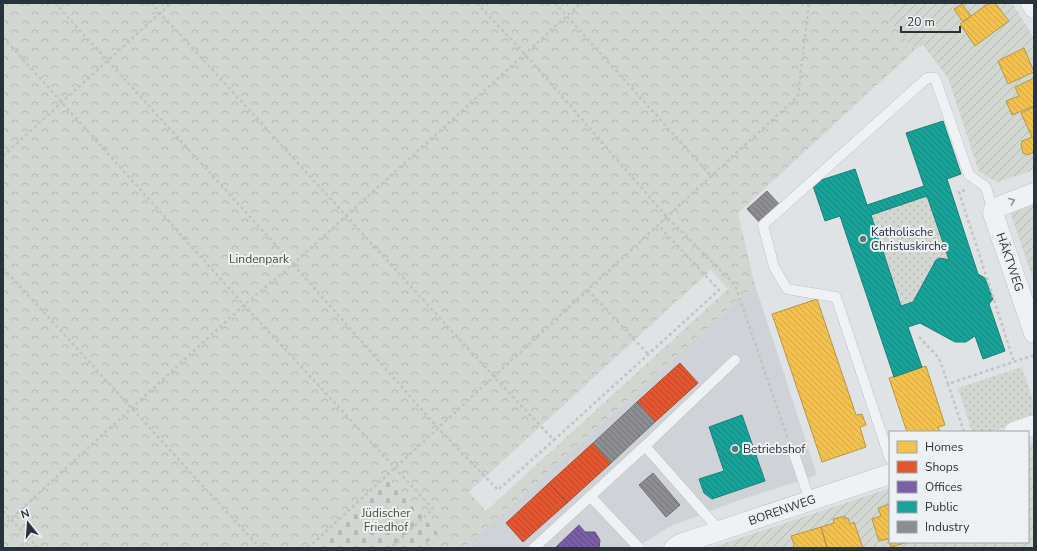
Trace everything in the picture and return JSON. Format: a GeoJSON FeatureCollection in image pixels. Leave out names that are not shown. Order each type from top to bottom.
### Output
{"type":"FeatureCollection","features":[{"type":"Feature","properties":{"kind":"street"},"geometry":{"type":"LineString","coordinates":[[1030,3],[1034,8]]}},
{"type":"Feature","properties":{"kind":"street"},"geometry":{"type":"LineString","coordinates":[[993,214],[994,209],[998,206],[1034,193]]}},
{"type":"Feature","properties":{"kind":"street","name":"HÄKTWEG"},"geometry":{"type":"LineString","coordinates":[[993,214],[1034,333]]}},
{"type":"Feature","properties":{"kind":"street"},"geometry":{"type":"LineString","coordinates":[[1017,431],[1034,425]]}},
{"type":"Feature","properties":{"kind":"street","name":"BORENWEG"},"geometry":{"type":"LineString","coordinates":[[674,548],[680,544],[889,474]]}},
{"type":"Feature","properties":{"kind":"lane"},"geometry":{"type":"LineString","coordinates":[[889,456],[836,297],[787,289],[774,267],[763,224],[927,78],[935,78],[969,175],[986,186],[993,214]]}},
{"type":"Feature","properties":{"kind":"lane"},"geometry":{"type":"LineString","coordinates":[[534,548],[645,446],[735,360]]}},
{"type":"Feature","properties":{"kind":"lane"},"geometry":{"type":"LineString","coordinates":[[645,446],[720,531]]}},
{"type":"Feature","properties":{"kind":"lane"},"geometry":{"type":"LineString","coordinates":[[793,451],[810,501]]}},
{"type":"Feature","properties":{"kind":"lane"},"geometry":{"type":"LineString","coordinates":[[590,496],[639,548]]}},
{"type":"Feature","properties":{"kind":"path"},"geometry":{"type":"LineString","coordinates":[[55,3],[293,264],[438,428],[498,490],[649,355],[719,290],[658,225]]}},
{"type":"Feature","properties":{"kind":"path"},"geometry":{"type":"LineString","coordinates":[[151,3],[494,377],[554,440]]}},
{"type":"Feature","properties":{"kind":"path"},"geometry":{"type":"LineString","coordinates":[[3,156],[62,103],[106,60],[170,3]]}},
{"type":"Feature","properties":{"kind":"path"},"geometry":{"type":"LineString","coordinates":[[477,3],[525,54],[667,217],[735,285],[793,451]]}},
{"type":"Feature","properties":{"kind":"path"},"geometry":{"type":"LineString","coordinates":[[555,3],[711,176]]}},
{"type":"Feature","properties":{"kind":"path"},"geometry":{"type":"LineString","coordinates":[[3,526],[244,305],[293,264],[346,214],[581,3]]}},
{"type":"Feature","properties":{"kind":"path"},"geometry":{"type":"LineString","coordinates":[[308,548],[798,96],[809,3]]}},
{"type":"Feature","properties":{"kind":"path"},"geometry":{"type":"LineString","coordinates":[[3,37],[244,305],[433,509],[390,548]]}},
{"type":"Feature","properties":{"kind":"path"},"geometry":{"type":"LineString","coordinates":[[969,175],[974,187],[959,192],[1014,362]]}},
{"type":"Feature","properties":{"kind":"path"},"geometry":{"type":"LineString","coordinates":[[3,268],[260,548]]}},
{"type":"Feature","properties":{"kind":"path"},"geometry":{"type":"LineString","coordinates":[[588,290],[649,355]]}},
{"type":"Feature","properties":{"kind":"path"},"geometry":{"type":"LineString","coordinates":[[919,337],[939,358],[964,431]]}},
{"type":"Feature","properties":{"kind":"path"},"geometry":{"type":"LineString","coordinates":[[948,384],[1034,355]]}},
{"type":"Feature","properties":{"kind":"path"},"geometry":{"type":"LineString","coordinates":[[3,511],[38,548]]}},
{"type":"Feature","properties":{"kind":"shaded area"},"geometry":{"type":"Polygon","coordinates":[[[755,285],[817,475],[731,503],[669,527],[635,548],[464,548],[755,285]]]}},
{"type":"Feature","properties":{"kind":"green space","name":"Lindenpark"},"geometry":{"type":"Polygon","coordinates":[[[3,3],[891,3],[895,9],[888,19],[915,50],[738,213],[755,285],[464,548],[421,548],[438,533],[388,479],[314,548],[3,548],[3,3]],[[711,270],[469,492],[486,511],[728,289],[711,270]]]}},
{"type":"Feature","properties":{"kind":"green space"},"geometry":{"type":"Polygon","coordinates":[[[891,3],[1012,3],[1034,38],[1034,170],[997,182],[979,172],[948,78],[923,45],[915,50],[888,19],[895,9],[891,3]]]}},
{"type":"Feature","properties":{"kind":"green space"},"geometry":{"type":"Polygon","coordinates":[[[927,196],[949,260],[940,258],[936,260],[913,302],[901,306],[871,215],[927,196]]]}},
{"type":"Feature","properties":{"kind":"green space"},"geometry":{"type":"Polygon","coordinates":[[[1034,202],[1034,282],[1010,212],[1034,202]]]}},
{"type":"Feature","properties":{"kind":"green space"},"geometry":{"type":"Polygon","coordinates":[[[1022,367],[1034,403],[1034,418],[993,431],[972,431],[958,388],[1022,367]]]}},
{"type":"Feature","properties":{"kind":"green space"},"geometry":{"type":"Polygon","coordinates":[[[1034,442],[1034,548],[710,548],[889,488],[889,543],[1029,543],[1029,444],[1034,442]]]}},
{"type":"Feature","properties":{"kind":"green space","name":"Jüdischer Friedhof"},"geometry":{"type":"Polygon","coordinates":[[[388,479],[438,533],[421,548],[314,548],[388,479]]]}},
{"type":"Feature","properties":{"kind":"building: Homes"},"geometry":{"type":"Polygon","coordinates":[[[989,3],[995,3],[1009,21],[975,46],[960,24],[989,3]]]}},
{"type":"Feature","properties":{"kind":"building: Homes"},"geometry":{"type":"Polygon","coordinates":[[[962,4],[971,16],[963,22],[954,9],[962,4]]]}},
{"type":"Feature","properties":{"kind":"building: Homes"},"geometry":{"type":"Polygon","coordinates":[[[1024,48],[1034,72],[1008,84],[998,61],[1024,48]]]}},
{"type":"Feature","properties":{"kind":"building: Homes"},"geometry":{"type":"Polygon","coordinates":[[[1034,78],[1034,106],[1012,115],[1006,101],[1019,96],[1015,87],[1034,78]]]}},
{"type":"Feature","properties":{"kind":"building: Homes"},"geometry":{"type":"Polygon","coordinates":[[[1034,107],[1034,152],[1028,155],[1023,153],[1021,145],[1022,141],[1032,137],[1021,113],[1034,107]]]}},
{"type":"Feature","properties":{"kind":"building: Homes"},"geometry":{"type":"Polygon","coordinates":[[[817,299],[856,415],[862,414],[866,425],[860,427],[866,447],[822,462],[772,314],[817,299]]]}},
{"type":"Feature","properties":{"kind":"building: Homes"},"geometry":{"type":"Polygon","coordinates":[[[926,366],[945,425],[938,427],[940,431],[907,431],[889,378],[926,366]]]}},
{"type":"Feature","properties":{"kind":"building: Homes"},"geometry":{"type":"Polygon","coordinates":[[[889,504],[889,542],[888,539],[879,541],[872,519],[881,516],[878,508],[889,504]]]}},
{"type":"Feature","properties":{"kind":"building: Homes"},"geometry":{"type":"Polygon","coordinates":[[[845,516],[845,519],[848,518],[850,524],[854,522],[863,548],[827,548],[821,527],[834,523],[833,519],[845,516]]]}},
{"type":"Feature","properties":{"kind":"building: Homes"},"geometry":{"type":"Polygon","coordinates":[[[821,527],[827,548],[793,548],[794,544],[791,536],[821,527]]]}},
{"type":"Feature","properties":{"kind":"building: Homes"},"geometry":{"type":"Polygon","coordinates":[[[890,543],[905,543],[891,547],[890,543]]]}},
{"type":"Feature","properties":{"kind":"building: Shops"},"geometry":{"type":"Polygon","coordinates":[[[680,363],[698,383],[655,422],[637,402],[680,363]]]}},
{"type":"Feature","properties":{"kind":"building: Shops"},"geometry":{"type":"Polygon","coordinates":[[[593,443],[611,463],[567,503],[549,483],[593,443]]]}},
{"type":"Feature","properties":{"kind":"building: Shops"},"geometry":{"type":"Polygon","coordinates":[[[549,483],[567,503],[523,542],[506,523],[549,483]]]}},
{"type":"Feature","properties":{"kind":"building: Offices"},"geometry":{"type":"Polygon","coordinates":[[[579,525],[585,532],[595,532],[600,540],[599,548],[555,548],[579,525]]]}},
{"type":"Feature","properties":{"kind":"building: Public","name":"Katholische Christuskirche"},"geometry":{"type":"Polygon","coordinates":[[[943,121],[961,174],[947,179],[978,274],[985,278],[993,299],[989,304],[1005,351],[983,359],[975,336],[966,342],[955,342],[920,323],[908,327],[922,367],[894,377],[840,216],[825,221],[812,183],[855,169],[867,205],[924,186],[906,133],[943,121]],[[927,196],[871,215],[901,306],[913,302],[936,260],[940,258],[949,260],[927,196]]]}},
{"type":"Feature","properties":{"kind":"building: Public","name":"Betriebshof"},"geometry":{"type":"Polygon","coordinates":[[[742,415],[765,481],[712,499],[704,493],[699,479],[724,471],[709,427],[742,415]]]}},
{"type":"Feature","properties":{"kind":"building: Industry"},"geometry":{"type":"Polygon","coordinates":[[[767,191],[780,205],[760,223],[747,209],[767,191]]]}},
{"type":"Feature","properties":{"kind":"building: Industry"},"geometry":{"type":"Polygon","coordinates":[[[637,402],[655,422],[611,463],[593,443],[637,402]]]}},
{"type":"Feature","properties":{"kind":"building: Industry"},"geometry":{"type":"Polygon","coordinates":[[[653,473],[680,505],[666,517],[639,485],[653,473]]]}},
{"type":"Feature","properties":{"kind":"place","name":"Katholische Christuskirche"},"geometry":{"type":"Point","coordinates":[863,239]}},
{"type":"Feature","properties":{"kind":"place","name":"Betriebshof"},"geometry":{"type":"Point","coordinates":[735,449]}}]}
